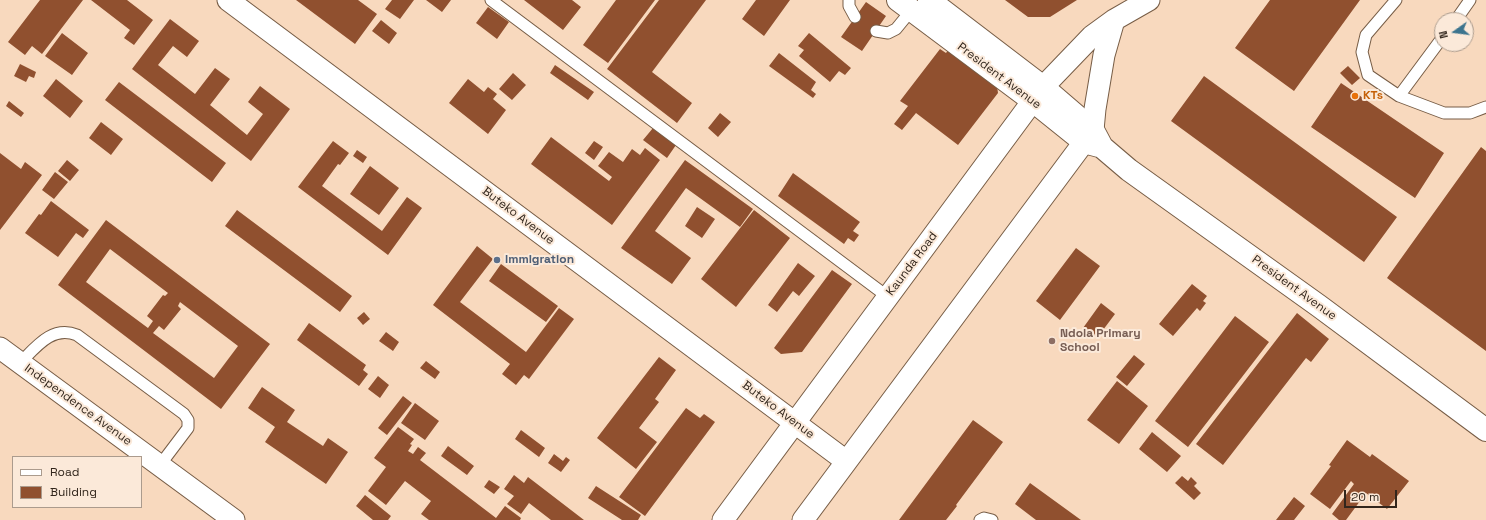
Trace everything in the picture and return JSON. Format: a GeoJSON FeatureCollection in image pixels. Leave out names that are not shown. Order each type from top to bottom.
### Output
{"type":"FeatureCollection","features":[{"type":"Feature","properties":{"kind":"main road","name":"President Avenue"},"geometry":{"type":"LineString","coordinates":[[914,2],[1038,94],[1129,170],[1319,306],[1486,430]]}},
{"type":"Feature","properties":{"kind":"street","name":"Buteko Avenue"},"geometry":{"type":"LineString","coordinates":[[228,0],[846,460]]}},
{"type":"Feature","properties":{"kind":"street","name":"Kaunda Road"},"geometry":{"type":"LineString","coordinates":[[723,520],[1038,94],[1092,36],[1114,20],[1149,0]]}},
{"type":"Feature","properties":{"kind":"street"},"geometry":{"type":"LineString","coordinates":[[803,520],[846,460],[1093,140],[1096,101],[1104,55],[1114,20]]}},
{"type":"Feature","properties":{"kind":"street","name":"Independence Avenue"},"geometry":{"type":"LineString","coordinates":[[0,348],[234,520]]}},
{"type":"Feature","properties":{"kind":"lane"},"geometry":{"type":"LineString","coordinates":[[491,0],[888,297]]}},
{"type":"Feature","properties":{"kind":"lane"},"geometry":{"type":"LineString","coordinates":[[849,0],[849,6],[855,17]]}},
{"type":"Feature","properties":{"kind":"lane"},"geometry":{"type":"LineString","coordinates":[[1396,0],[1366,35],[1362,52],[1368,75],[1399,96],[1444,113],[1470,113],[1486,107]]}},
{"type":"Feature","properties":{"kind":"lane"},"geometry":{"type":"LineString","coordinates":[[1462,12],[1470,0]]}},
{"type":"Feature","properties":{"kind":"lane"},"geometry":{"type":"LineString","coordinates":[[876,31],[888,33],[896,29],[914,2]]}},
{"type":"Feature","properties":{"kind":"lane"},"geometry":{"type":"LineString","coordinates":[[1399,96],[1434,49]]}},
{"type":"Feature","properties":{"kind":"lane"},"geometry":{"type":"LineString","coordinates":[[20,363],[46,337],[62,332],[70,332],[77,335],[184,414],[188,420],[188,428],[160,465]]}},
{"type":"Feature","properties":{"kind":"lane"},"geometry":{"type":"LineString","coordinates":[[980,520],[984,518],[992,520]]}},
{"type":"Feature","properties":{"kind":"building"},"geometry":{"type":"Polygon","coordinates":[[[40,0],[83,0],[42,54],[32,46],[25,55],[8,42],[40,0]]]}},
{"type":"Feature","properties":{"kind":"building"},"geometry":{"type":"Polygon","coordinates":[[[91,0],[127,0],[153,20],[134,45],[124,38],[130,30],[91,0]]]}},
{"type":"Feature","properties":{"kind":"building"},"geometry":{"type":"Polygon","coordinates":[[[296,0],[358,0],[377,14],[355,44],[296,0]]]}},
{"type":"Feature","properties":{"kind":"building"},"geometry":{"type":"Polygon","coordinates":[[[392,0],[414,0],[400,19],[385,9],[392,0]]]}},
{"type":"Feature","properties":{"kind":"building"},"geometry":{"type":"Polygon","coordinates":[[[426,0],[451,0],[442,12],[426,0]]]}},
{"type":"Feature","properties":{"kind":"building"},"geometry":{"type":"Polygon","coordinates":[[[524,0],[572,0],[581,7],[563,30],[524,0]]]}},
{"type":"Feature","properties":{"kind":"building"},"geometry":{"type":"Polygon","coordinates":[[[616,0],[655,0],[608,63],[583,45],[616,0]]]}},
{"type":"Feature","properties":{"kind":"building"},"geometry":{"type":"Polygon","coordinates":[[[659,0],[706,0],[652,72],[692,103],[677,123],[607,69],[659,0]]]}},
{"type":"Feature","properties":{"kind":"building"},"geometry":{"type":"Polygon","coordinates":[[[756,0],[790,0],[764,36],[742,19],[756,0]]]}},
{"type":"Feature","properties":{"kind":"building"},"geometry":{"type":"Polygon","coordinates":[[[1005,0],[1077,0],[1050,17],[1028,17],[1005,0]]]}},
{"type":"Feature","properties":{"kind":"building"},"geometry":{"type":"Polygon","coordinates":[[[1270,0],[1360,0],[1294,91],[1235,48],[1270,0]]]}},
{"type":"Feature","properties":{"kind":"building"},"geometry":{"type":"Polygon","coordinates":[[[866,2],[886,16],[862,51],[841,37],[866,2]]]}},
{"type":"Feature","properties":{"kind":"building"},"geometry":{"type":"Polygon","coordinates":[[[488,7],[509,22],[497,39],[476,23],[488,7]]]}},
{"type":"Feature","properties":{"kind":"building"},"geometry":{"type":"Polygon","coordinates":[[[170,19],[199,41],[187,57],[173,46],[158,65],[195,94],[215,68],[230,79],[210,105],[247,135],[263,114],[248,102],[260,86],[290,109],[251,161],[132,69],[170,19]]]}},
{"type":"Feature","properties":{"kind":"building"},"geometry":{"type":"Polygon","coordinates":[[[381,20],[397,33],[389,44],[372,31],[381,20]]]}},
{"type":"Feature","properties":{"kind":"building"},"geometry":{"type":"Polygon","coordinates":[[[62,33],[88,53],[72,75],[45,56],[62,33]]]}},
{"type":"Feature","properties":{"kind":"building"},"geometry":{"type":"Polygon","coordinates":[[[809,33],[851,68],[845,75],[839,71],[830,82],[799,56],[804,50],[798,46],[809,33]]]}},
{"type":"Feature","properties":{"kind":"building"},"geometry":{"type":"Polygon","coordinates":[[[952,45],[996,79],[998,93],[958,145],[916,113],[902,130],[894,124],[908,106],[900,101],[940,49],[946,53],[952,45]]]}},
{"type":"Feature","properties":{"kind":"building"},"geometry":{"type":"Polygon","coordinates":[[[779,53],[816,82],[811,90],[816,94],[813,98],[769,66],[779,53]]]}},
{"type":"Feature","properties":{"kind":"building"},"geometry":{"type":"Polygon","coordinates":[[[20,64],[36,72],[34,78],[29,76],[26,82],[14,76],[20,64]]]}},
{"type":"Feature","properties":{"kind":"building"},"geometry":{"type":"Polygon","coordinates":[[[555,65],[594,92],[588,100],[550,73],[555,65]]]}},
{"type":"Feature","properties":{"kind":"building"},"geometry":{"type":"Polygon","coordinates":[[[1348,66],[1360,78],[1352,85],[1340,73],[1348,66]]]}},
{"type":"Feature","properties":{"kind":"building"},"geometry":{"type":"Polygon","coordinates":[[[513,73],[526,85],[512,100],[499,89],[513,73]]]}},
{"type":"Feature","properties":{"kind":"building"},"geometry":{"type":"Polygon","coordinates":[[[1204,76],[1397,217],[1364,262],[1171,121],[1204,76]]]}},
{"type":"Feature","properties":{"kind":"building"},"geometry":{"type":"Polygon","coordinates":[[[56,79],[83,101],[70,118],[43,96],[56,79]]]}},
{"type":"Feature","properties":{"kind":"building"},"geometry":{"type":"Polygon","coordinates":[[[468,79],[484,92],[488,87],[497,94],[493,99],[506,110],[488,134],[449,103],[468,79]]]}},
{"type":"Feature","properties":{"kind":"building"},"geometry":{"type":"Polygon","coordinates":[[[119,82],[226,163],[212,182],[105,100],[119,82]]]}},
{"type":"Feature","properties":{"kind":"building"},"geometry":{"type":"Polygon","coordinates":[[[1341,83],[1444,153],[1415,198],[1311,127],[1341,83]]]}},
{"type":"Feature","properties":{"kind":"building"},"geometry":{"type":"Polygon","coordinates":[[[9,101],[24,113],[21,117],[6,106],[9,101]]]}},
{"type":"Feature","properties":{"kind":"building"},"geometry":{"type":"Polygon","coordinates":[[[720,113],[731,122],[718,137],[708,128],[720,113]]]}},
{"type":"Feature","properties":{"kind":"building"},"geometry":{"type":"Polygon","coordinates":[[[101,122],[123,139],[111,155],[89,138],[101,122]]]}},
{"type":"Feature","properties":{"kind":"building"},"geometry":{"type":"Polygon","coordinates":[[[653,128],[676,145],[667,158],[643,140],[653,128]]]}},
{"type":"Feature","properties":{"kind":"building"},"geometry":{"type":"Polygon","coordinates":[[[551,137],[609,181],[612,177],[598,166],[609,152],[623,162],[632,149],[640,155],[645,148],[660,160],[612,225],[531,164],[551,137]]]}},
{"type":"Feature","properties":{"kind":"building"},"geometry":{"type":"Polygon","coordinates":[[[333,141],[349,153],[340,165],[338,164],[322,186],[382,231],[407,197],[422,208],[388,255],[298,187],[333,141]]]}},
{"type":"Feature","properties":{"kind":"building"},"geometry":{"type":"Polygon","coordinates":[[[594,141],[603,147],[594,160],[585,153],[594,141]]]}},
{"type":"Feature","properties":{"kind":"building"},"geometry":{"type":"Polygon","coordinates":[[[1481,147],[1486,151],[1486,351],[1387,278],[1481,147]]]}},
{"type":"Feature","properties":{"kind":"building"},"geometry":{"type":"Polygon","coordinates":[[[357,150],[367,157],[363,163],[353,156],[357,150]]]}},
{"type":"Feature","properties":{"kind":"building"},"geometry":{"type":"Polygon","coordinates":[[[0,153],[21,169],[25,162],[42,175],[0,230],[0,153]]]}},
{"type":"Feature","properties":{"kind":"building"},"geometry":{"type":"Polygon","coordinates":[[[67,160],[79,170],[70,181],[58,171],[67,160]]]}},
{"type":"Feature","properties":{"kind":"building"},"geometry":{"type":"Polygon","coordinates":[[[685,160],[753,209],[740,227],[686,188],[655,231],[691,258],[672,284],[621,248],[685,160]]]}},
{"type":"Feature","properties":{"kind":"building"},"geometry":{"type":"Polygon","coordinates":[[[370,166],[399,188],[379,215],[350,194],[370,166]]]}},
{"type":"Feature","properties":{"kind":"building"},"geometry":{"type":"Polygon","coordinates":[[[55,172],[68,182],[54,199],[42,190],[55,172]]]}},
{"type":"Feature","properties":{"kind":"building"},"geometry":{"type":"Polygon","coordinates":[[[793,173],[860,222],[853,231],[859,235],[854,242],[848,238],[844,244],[778,196],[793,173]]]}},
{"type":"Feature","properties":{"kind":"building"},"geometry":{"type":"Polygon","coordinates":[[[51,201],[89,230],[83,238],[76,233],[58,257],[25,233],[51,201]]]}},
{"type":"Feature","properties":{"kind":"building"},"geometry":{"type":"Polygon","coordinates":[[[697,207],[715,219],[702,238],[685,226],[697,207]]]}},
{"type":"Feature","properties":{"kind":"building"},"geometry":{"type":"Polygon","coordinates":[[[237,210],[352,296],[340,312],[225,226],[237,210]]]}},
{"type":"Feature","properties":{"kind":"building"},"geometry":{"type":"Polygon","coordinates":[[[754,210],[790,238],[736,307],[701,279],[754,210]]]}},
{"type":"Feature","properties":{"kind":"building"},"geometry":{"type":"Polygon","coordinates":[[[106,220],[270,344],[221,409],[58,285],[106,220]],[[110,249],[86,282],[148,328],[153,321],[147,316],[163,295],[165,296],[168,293],[110,249]],[[180,302],[178,306],[181,309],[164,330],[159,326],[153,333],[214,378],[238,346],[180,302]]]}},
{"type":"Feature","properties":{"kind":"building"},"geometry":{"type":"Polygon","coordinates":[[[477,246],[493,259],[460,302],[526,352],[559,308],[574,319],[529,379],[524,375],[516,385],[502,374],[510,364],[433,305],[477,246]]]}},
{"type":"Feature","properties":{"kind":"building"},"geometry":{"type":"Polygon","coordinates":[[[1076,248],[1100,266],[1060,320],[1036,301],[1076,248]]]}},
{"type":"Feature","properties":{"kind":"building"},"geometry":{"type":"Polygon","coordinates":[[[798,263],[815,276],[799,296],[793,291],[777,312],[768,305],[798,263]]]}},
{"type":"Feature","properties":{"kind":"building"},"geometry":{"type":"Polygon","coordinates":[[[501,264],[558,306],[546,322],[489,281],[501,264]]]}},
{"type":"Feature","properties":{"kind":"building"},"geometry":{"type":"Polygon","coordinates":[[[832,270],[852,284],[802,352],[781,354],[774,348],[832,270]]]}},
{"type":"Feature","properties":{"kind":"building"},"geometry":{"type":"Polygon","coordinates":[[[1192,284],[1207,296],[1203,301],[1206,303],[1200,311],[1197,308],[1173,336],[1159,324],[1192,284]]]}},
{"type":"Feature","properties":{"kind":"building"},"geometry":{"type":"Polygon","coordinates":[[[1101,303],[1115,314],[1097,338],[1083,328],[1101,303]]]}},
{"type":"Feature","properties":{"kind":"building"},"geometry":{"type":"Polygon","coordinates":[[[364,312],[370,319],[363,325],[357,318],[364,312]]]}},
{"type":"Feature","properties":{"kind":"building"},"geometry":{"type":"Polygon","coordinates":[[[1297,313],[1329,339],[1311,362],[1306,358],[1223,465],[1196,444],[1297,313]]]}},
{"type":"Feature","properties":{"kind":"building"},"geometry":{"type":"Polygon","coordinates":[[[1235,316],[1269,342],[1188,447],[1155,421],[1235,316]]]}},
{"type":"Feature","properties":{"kind":"building"},"geometry":{"type":"Polygon","coordinates":[[[309,323],[366,365],[363,370],[368,374],[359,386],[297,340],[309,323]]]}},
{"type":"Feature","properties":{"kind":"building"},"geometry":{"type":"Polygon","coordinates":[[[386,332],[399,342],[393,351],[379,341],[386,332]]]}},
{"type":"Feature","properties":{"kind":"building"},"geometry":{"type":"Polygon","coordinates":[[[1134,355],[1145,364],[1127,386],[1116,377],[1134,355]]]}},
{"type":"Feature","properties":{"kind":"building"},"geometry":{"type":"Polygon","coordinates":[[[659,357],[676,370],[655,399],[659,402],[639,428],[657,442],[636,469],[597,438],[659,357]]]}},
{"type":"Feature","properties":{"kind":"building"},"geometry":{"type":"Polygon","coordinates":[[[426,361],[440,372],[435,379],[420,368],[426,361]]]}},
{"type":"Feature","properties":{"kind":"building"},"geometry":{"type":"Polygon","coordinates":[[[378,376],[389,385],[380,398],[368,389],[378,376]]]}},
{"type":"Feature","properties":{"kind":"building"},"geometry":{"type":"Polygon","coordinates":[[[1117,381],[1148,406],[1119,444],[1087,420],[1117,381]]]}},
{"type":"Feature","properties":{"kind":"building"},"geometry":{"type":"Polygon","coordinates":[[[262,387],[295,410],[287,422],[323,446],[328,438],[348,452],[326,484],[265,442],[275,427],[248,408],[262,387]]]}},
{"type":"Feature","properties":{"kind":"building"},"geometry":{"type":"Polygon","coordinates":[[[403,396],[412,403],[387,435],[378,428],[403,396]]]}},
{"type":"Feature","properties":{"kind":"building"},"geometry":{"type":"Polygon","coordinates":[[[415,403],[439,421],[425,440],[401,423],[415,403]]]}},
{"type":"Feature","properties":{"kind":"building"},"geometry":{"type":"Polygon","coordinates":[[[686,408],[700,418],[704,414],[715,422],[645,516],[619,497],[686,408]]]}},
{"type":"Feature","properties":{"kind":"building"},"geometry":{"type":"Polygon","coordinates":[[[973,420],[1003,442],[956,505],[957,506],[946,520],[899,520],[973,420]]]}},
{"type":"Feature","properties":{"kind":"building"},"geometry":{"type":"Polygon","coordinates":[[[398,427],[414,439],[410,444],[412,445],[408,451],[413,454],[418,447],[426,453],[420,460],[496,518],[505,506],[521,518],[520,520],[429,520],[421,514],[431,501],[405,481],[386,505],[368,491],[386,467],[374,458],[398,427]]]}},
{"type":"Feature","properties":{"kind":"building"},"geometry":{"type":"Polygon","coordinates":[[[521,430],[545,448],[539,457],[515,439],[521,430]]]}},
{"type":"Feature","properties":{"kind":"building"},"geometry":{"type":"Polygon","coordinates":[[[1152,432],[1181,456],[1167,472],[1139,449],[1152,432]]]}},
{"type":"Feature","properties":{"kind":"building"},"geometry":{"type":"Polygon","coordinates":[[[1347,440],[1370,457],[1372,454],[1409,481],[1387,509],[1366,493],[1346,520],[1339,520],[1332,514],[1354,484],[1351,481],[1330,509],[1310,494],[1331,466],[1329,465],[1347,440]]]}},
{"type":"Feature","properties":{"kind":"building"},"geometry":{"type":"Polygon","coordinates":[[[448,446],[474,466],[467,475],[441,456],[448,446]]]}},
{"type":"Feature","properties":{"kind":"building"},"geometry":{"type":"Polygon","coordinates":[[[554,454],[563,461],[566,457],[570,460],[561,472],[548,463],[554,454]]]}},
{"type":"Feature","properties":{"kind":"building"},"geometry":{"type":"Polygon","coordinates":[[[514,475],[524,483],[528,477],[584,520],[551,520],[529,503],[521,514],[507,504],[514,496],[504,489],[514,475]]]}},
{"type":"Feature","properties":{"kind":"building"},"geometry":{"type":"Polygon","coordinates":[[[1182,476],[1188,481],[1191,477],[1197,483],[1194,486],[1201,493],[1194,500],[1175,483],[1182,476]]]}},
{"type":"Feature","properties":{"kind":"building"},"geometry":{"type":"Polygon","coordinates":[[[489,480],[500,487],[494,494],[484,487],[489,480]]]}},
{"type":"Feature","properties":{"kind":"building"},"geometry":{"type":"Polygon","coordinates":[[[1030,483],[1081,520],[1036,520],[1015,504],[1030,483]]]}},
{"type":"Feature","properties":{"kind":"building"},"geometry":{"type":"Polygon","coordinates":[[[596,486],[641,515],[638,520],[622,520],[588,498],[596,486]]]}},
{"type":"Feature","properties":{"kind":"building"},"geometry":{"type":"Polygon","coordinates":[[[365,495],[391,516],[388,520],[373,520],[356,506],[365,495]]]}},
{"type":"Feature","properties":{"kind":"building"},"geometry":{"type":"Polygon","coordinates":[[[1294,497],[1305,506],[1294,520],[1276,520],[1294,497]]]}},
{"type":"Feature","properties":{"kind":"place","name":"KTs"},"geometry":{"type":"Point","coordinates":[1355,96]}},
{"type":"Feature","properties":{"kind":"place","name":"Immigration"},"geometry":{"type":"Point","coordinates":[497,260]}},
{"type":"Feature","properties":{"kind":"place","name":"Ndola Primary School"},"geometry":{"type":"Point","coordinates":[1052,341]}}]}
